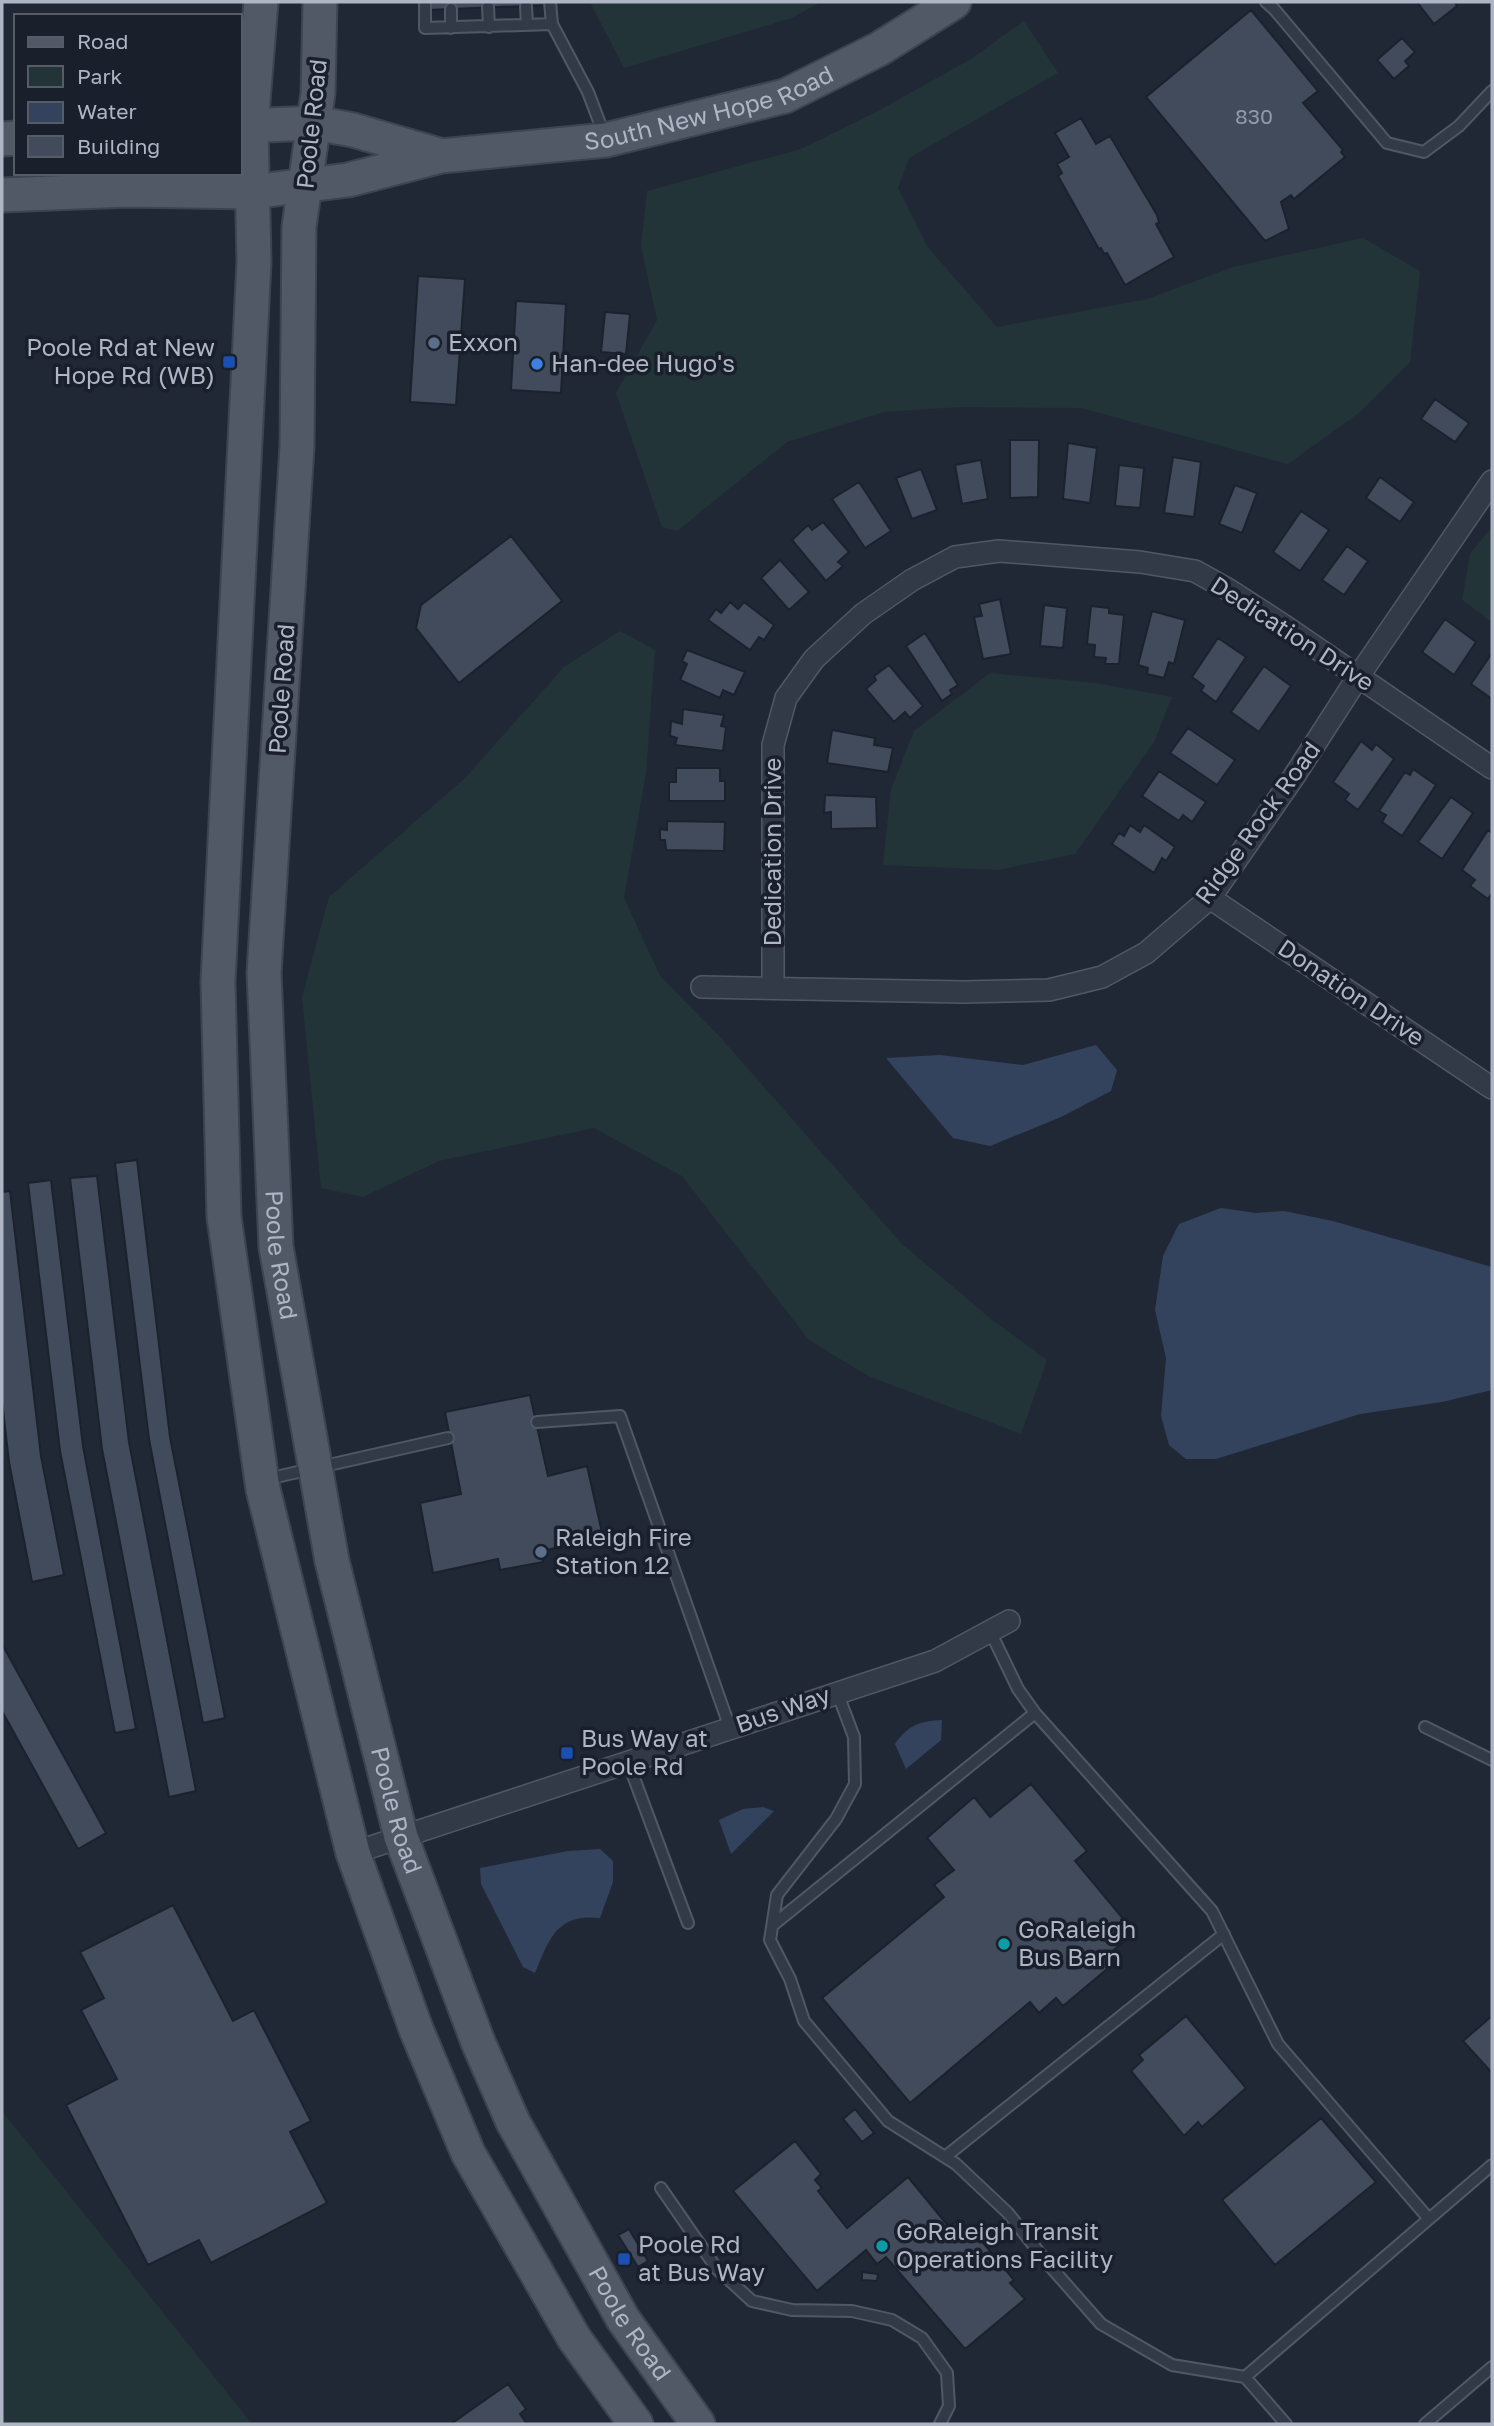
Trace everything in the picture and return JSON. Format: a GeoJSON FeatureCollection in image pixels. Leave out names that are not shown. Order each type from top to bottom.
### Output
{"type":"FeatureCollection","features":[{"type":"Feature","properties":{"kind":"main road","name":"Poole Road"},"geometry":{"type":"LineString","coordinates":[[261,2],[245,126],[252,192],[254,262],[218,982],[223,1217],[261,1480],[353,1853],[416,2029],[468,2153],[574,2338],[636,2424]]}},
{"type":"Feature","properties":{"kind":"main road","name":"Poole Road"},"geometry":{"type":"LineString","coordinates":[[320,2],[318,93],[299,227],[298,446],[264,974],[276,1247],[332,1561],[401,1837],[478,2042],[513,2122],[623,2319],[698,2424]]}},
{"type":"Feature","properties":{"kind":"main road","name":"South New Hope Road"},"geometry":{"type":"LineString","coordinates":[[2,195],[128,190],[252,192],[348,180],[441,156],[606,140],[785,96],[878,50],[954,2]]}},
{"type":"Feature","properties":{"kind":"main road","name":"South New Hope Road"},"geometry":{"type":"LineString","coordinates":[[245,126],[315,122],[354,130],[441,156]]}},
{"type":"Feature","properties":{"kind":"main road"},"geometry":{"type":"LineString","coordinates":[[218,982],[264,974]]}},
{"type":"Feature","properties":{"kind":"street","name":"Ridge Rock Road"},"geometry":{"type":"LineString","coordinates":[[702,987],[963,992],[1048,990],[1102,977],[1146,953],[1210,898],[1492,481]]}},
{"type":"Feature","properties":{"kind":"street","name":"Dedication Drive"},"geometry":{"type":"LineString","coordinates":[[773,988],[773,745],[786,698],[814,659],[863,614],[912,580],[955,557],[999,551],[1140,562],[1195,571],[1240,597],[1492,768]]}},
{"type":"Feature","properties":{"kind":"street","name":"Donation Drive"},"geometry":{"type":"LineString","coordinates":[[1210,898],[1492,1087]]}},
{"type":"Feature","properties":{"kind":"street","name":"Bus Way"},"geometry":{"type":"LineString","coordinates":[[353,1853],[935,1661],[1009,1621]]}},
{"type":"Feature","properties":{"kind":"lane"},"geometry":{"type":"LineString","coordinates":[[425,2],[425,29],[552,24]]}},
{"type":"Feature","properties":{"kind":"lane"},"geometry":{"type":"LineString","coordinates":[[550,2],[552,24],[588,92],[606,140]]}},
{"type":"Feature","properties":{"kind":"lane"},"geometry":{"type":"LineString","coordinates":[[1266,2],[1387,144],[1424,152],[1459,126],[1492,90]]}},
{"type":"Feature","properties":{"kind":"lane"},"geometry":{"type":"LineString","coordinates":[[526,6],[527,25]]}},
{"type":"Feature","properties":{"kind":"lane"},"geometry":{"type":"LineString","coordinates":[[488,8],[489,27]]}},
{"type":"Feature","properties":{"kind":"lane"},"geometry":{"type":"LineString","coordinates":[[451,9],[451,28]]}},
{"type":"Feature","properties":{"kind":"lane"},"geometry":{"type":"LineString","coordinates":[[537,1422],[620,1416],[730,1728]]}},
{"type":"Feature","properties":{"kind":"lane"},"geometry":{"type":"LineString","coordinates":[[261,1480],[316,1470],[448,1438]]}},
{"type":"Feature","properties":{"kind":"lane"},"geometry":{"type":"LineString","coordinates":[[990,1630],[1018,1689],[1035,1713],[1212,1911],[1278,2044],[1429,2219]]}},
{"type":"Feature","properties":{"kind":"lane"},"geometry":{"type":"LineString","coordinates":[[837,1692],[854,1737],[855,1784],[836,1819],[777,1895],[770,1940],[790,1979],[804,2021],[888,2121],[956,2164],[1008,2213],[1101,2324],[1172,2365],[1245,2377],[1286,2424]]}},
{"type":"Feature","properties":{"kind":"lane"},"geometry":{"type":"LineString","coordinates":[[773,1925],[1035,1713]]}},
{"type":"Feature","properties":{"kind":"lane"},"geometry":{"type":"LineString","coordinates":[[1424,1727],[1492,1760]]}},
{"type":"Feature","properties":{"kind":"lane"},"geometry":{"type":"LineString","coordinates":[[628,1762],[688,1923]]}},
{"type":"Feature","properties":{"kind":"lane"},"geometry":{"type":"LineString","coordinates":[[945,2157],[1224,1934]]}},
{"type":"Feature","properties":{"kind":"lane"},"geometry":{"type":"LineString","coordinates":[[1245,2377],[1492,2165]]}},
{"type":"Feature","properties":{"kind":"lane"},"geometry":{"type":"LineString","coordinates":[[661,2188],[717,2269],[752,2301],[792,2310],[852,2311],[892,2320],[922,2338],[947,2373],[949,2406],[940,2424]]}},
{"type":"Feature","properties":{"kind":"lane"},"geometry":{"type":"LineString","coordinates":[[1425,2424],[1492,2367]]}},
{"type":"Feature","properties":{"kind":"green space"},"geometry":{"type":"Polygon","coordinates":[[[590,2],[821,2],[792,18],[624,68],[590,2]]]}},
{"type":"Feature","properties":{"kind":"green space"},"geometry":{"type":"Polygon","coordinates":[[[1024,21],[1058,73],[909,158],[898,188],[927,246],[997,327],[1147,299],[1233,267],[1363,238],[1420,271],[1410,362],[1360,412],[1288,464],[1081,408],[959,407],[884,412],[787,442],[677,531],[662,527],[616,393],[657,320],[641,246],[647,191],[801,149],[876,112],[971,59],[1024,21]]]}},
{"type":"Feature","properties":{"kind":"green space"},"geometry":{"type":"Polygon","coordinates":[[[1492,527],[1492,622],[1462,600],[1470,554],[1492,527]]]}},
{"type":"Feature","properties":{"kind":"green space"},"geometry":{"type":"Polygon","coordinates":[[[620,631],[655,650],[646,773],[624,898],[660,976],[721,1038],[902,1244],[991,1319],[1047,1360],[1021,1434],[868,1376],[809,1340],[682,1176],[594,1128],[439,1161],[363,1197],[321,1188],[302,997],[329,897],[465,778],[564,667],[620,631]]]}},
{"type":"Feature","properties":{"kind":"green space"},"geometry":{"type":"Polygon","coordinates":[[[990,673],[1096,683],[1172,697],[1154,742],[1075,854],[998,870],[883,865],[891,789],[914,731],[990,673]]]}},
{"type":"Feature","properties":{"kind":"green space"},"geometry":{"type":"Polygon","coordinates":[[[2,2111],[252,2424],[2,2424],[2,2111]]]}},
{"type":"Feature","properties":{"kind":"water"},"geometry":{"type":"Polygon","coordinates":[[[1096,1045],[1117,1070],[1111,1091],[1061,1117],[990,1146],[953,1138],[886,1058],[940,1055],[1023,1065],[1096,1045]]]}},
{"type":"Feature","properties":{"kind":"water"},"geometry":{"type":"Polygon","coordinates":[[[1221,1208],[1256,1213],[1284,1211],[1333,1221],[1492,1267],[1492,1390],[1442,1402],[1360,1414],[1216,1459],[1186,1459],[1169,1445],[1161,1416],[1166,1358],[1155,1310],[1163,1256],[1179,1224],[1221,1208]]]}},
{"type":"Feature","properties":{"kind":"water"},"geometry":{"type":"Polygon","coordinates":[[[942,1720],[941,1740],[906,1769],[895,1744],[915,1725],[942,1720]]]}},
{"type":"Feature","properties":{"kind":"water"},"geometry":{"type":"Polygon","coordinates":[[[763,1807],[774,1811],[731,1854],[719,1820],[743,1809],[763,1807]]]}},
{"type":"Feature","properties":{"kind":"water"},"geometry":{"type":"Polygon","coordinates":[[[600,1849],[613,1861],[613,1882],[600,1918],[585,1918],[564,1924],[550,1939],[535,1973],[523,1967],[481,1884],[480,1868],[568,1851],[600,1849]]]}},
{"type":"Feature","properties":{"kind":"building"},"geometry":{"type":"Polygon","coordinates":[[[427,2],[548,2],[549,5],[427,10],[427,2]]]}},
{"type":"Feature","properties":{"kind":"building"},"geometry":{"type":"Polygon","coordinates":[[[1417,2],[1455,2],[1457,6],[1434,24],[1417,2]]]}},
{"type":"Feature","properties":{"kind":"building"},"geometry":{"type":"Polygon","coordinates":[[[1251,10],[1318,91],[1303,103],[1343,150],[1341,152],[1345,157],[1294,199],[1291,195],[1281,202],[1289,229],[1265,241],[1146,97],[1251,10]]]}},
{"type":"Feature","properties":{"kind":"building"},"geometry":{"type":"Polygon","coordinates":[[[1402,38],[1415,52],[1405,61],[1409,66],[1394,79],[1377,60],[1402,38]]]}},
{"type":"Feature","properties":{"kind":"building"},"geometry":{"type":"Polygon","coordinates":[[[1081,118],[1096,144],[1110,136],[1157,215],[1159,222],[1156,224],[1174,257],[1125,285],[1107,253],[1104,254],[1101,248],[1099,249],[1058,176],[1062,173],[1057,164],[1069,157],[1055,133],[1081,118]]]}},
{"type":"Feature","properties":{"kind":"building"},"geometry":{"type":"Polygon","coordinates":[[[418,276],[465,279],[456,405],[410,402],[418,276]]]}},
{"type":"Feature","properties":{"kind":"building"},"geometry":{"type":"Polygon","coordinates":[[[516,301],[566,304],[561,393],[511,390],[516,301]]]}},
{"type":"Feature","properties":{"kind":"building"},"geometry":{"type":"Polygon","coordinates":[[[605,312],[630,314],[626,354],[601,352],[605,312]]]}},
{"type":"Feature","properties":{"kind":"building"},"geometry":{"type":"Polygon","coordinates":[[[1435,399],[1469,423],[1455,442],[1421,419],[1435,399]]]}},
{"type":"Feature","properties":{"kind":"building"},"geometry":{"type":"Polygon","coordinates":[[[1010,440],[1039,440],[1038,497],[1010,498],[1010,440]]]}},
{"type":"Feature","properties":{"kind":"building"},"geometry":{"type":"Polygon","coordinates":[[[1068,443],[1097,448],[1090,503],[1063,499],[1068,443]]]}},
{"type":"Feature","properties":{"kind":"building"},"geometry":{"type":"Polygon","coordinates":[[[1173,457],[1201,462],[1194,517],[1164,513],[1173,457]]]}},
{"type":"Feature","properties":{"kind":"building"},"geometry":{"type":"Polygon","coordinates":[[[981,460],[988,499],[962,504],[955,465],[981,460]]]}},
{"type":"Feature","properties":{"kind":"building"},"geometry":{"type":"Polygon","coordinates":[[[1119,465],[1144,468],[1140,508],[1115,506],[1119,465]]]}},
{"type":"Feature","properties":{"kind":"building"},"geometry":{"type":"Polygon","coordinates":[[[921,469],[937,510],[912,519],[896,478],[921,469]]]}},
{"type":"Feature","properties":{"kind":"building"},"geometry":{"type":"Polygon","coordinates":[[[1380,477],[1414,502],[1400,522],[1366,498],[1380,477]]]}},
{"type":"Feature","properties":{"kind":"building"},"geometry":{"type":"Polygon","coordinates":[[[859,482],[891,531],[865,548],[832,499],[859,482]]]}},
{"type":"Feature","properties":{"kind":"building"},"geometry":{"type":"Polygon","coordinates":[[[1235,485],[1257,493],[1242,533],[1219,524],[1235,485]]]}},
{"type":"Feature","properties":{"kind":"building"},"geometry":{"type":"Polygon","coordinates":[[[1301,511],[1329,530],[1300,571],[1273,552],[1301,511]]]}},
{"type":"Feature","properties":{"kind":"building"},"geometry":{"type":"Polygon","coordinates":[[[823,522],[849,552],[838,562],[843,566],[826,581],[792,540],[808,525],[812,530],[823,522]]]}},
{"type":"Feature","properties":{"kind":"building"},"geometry":{"type":"Polygon","coordinates":[[[511,536],[562,601],[459,683],[416,628],[421,605],[511,536]]]}},
{"type":"Feature","properties":{"kind":"building"},"geometry":{"type":"Polygon","coordinates":[[[1347,546],[1368,561],[1344,595],[1322,580],[1347,546]]]}},
{"type":"Feature","properties":{"kind":"building"},"geometry":{"type":"Polygon","coordinates":[[[780,560],[809,592],[789,610],[761,578],[780,560]]]}},
{"type":"Feature","properties":{"kind":"building"},"geometry":{"type":"Polygon","coordinates":[[[1000,599],[1011,654],[983,659],[974,617],[982,616],[979,604],[1000,599]]]}},
{"type":"Feature","properties":{"kind":"building"},"geometry":{"type":"Polygon","coordinates":[[[730,602],[738,609],[744,602],[774,625],[764,640],[759,637],[750,650],[708,620],[716,609],[721,613],[730,602]]]}},
{"type":"Feature","properties":{"kind":"building"},"geometry":{"type":"Polygon","coordinates":[[[1044,605],[1067,608],[1063,648],[1040,646],[1044,605]]]}},
{"type":"Feature","properties":{"kind":"building"},"geometry":{"type":"Polygon","coordinates":[[[1091,606],[1109,608],[1109,613],[1124,615],[1119,664],[1105,664],[1106,658],[1094,657],[1095,645],[1087,644],[1091,606]]]}},
{"type":"Feature","properties":{"kind":"building"},"geometry":{"type":"Polygon","coordinates":[[[1152,611],[1185,620],[1174,664],[1169,662],[1164,678],[1147,674],[1148,668],[1138,665],[1152,611]]]}},
{"type":"Feature","properties":{"kind":"building"},"geometry":{"type":"Polygon","coordinates":[[[1445,619],[1476,642],[1454,675],[1422,652],[1445,619]]]}},
{"type":"Feature","properties":{"kind":"building"},"geometry":{"type":"Polygon","coordinates":[[[925,633],[958,685],[950,690],[952,694],[942,701],[906,646],[925,633]]]}},
{"type":"Feature","properties":{"kind":"building"},"geometry":{"type":"Polygon","coordinates":[[[1218,638],[1246,657],[1216,702],[1201,691],[1204,686],[1192,677],[1218,638]]]}},
{"type":"Feature","properties":{"kind":"building"},"geometry":{"type":"Polygon","coordinates":[[[687,650],[745,672],[734,695],[723,690],[720,698],[680,680],[687,664],[682,661],[687,650]]]}},
{"type":"Feature","properties":{"kind":"building"},"geometry":{"type":"Polygon","coordinates":[[[1492,653],[1492,699],[1471,684],[1492,653]]]}},
{"type":"Feature","properties":{"kind":"building"},"geometry":{"type":"Polygon","coordinates":[[[889,665],[923,706],[910,718],[905,712],[894,722],[866,689],[876,680],[874,676],[889,665]]]}},
{"type":"Feature","properties":{"kind":"building"},"geometry":{"type":"Polygon","coordinates":[[[1264,666],[1291,686],[1259,732],[1231,712],[1264,666]]]}},
{"type":"Feature","properties":{"kind":"building"},"geometry":{"type":"Polygon","coordinates":[[[683,709],[724,715],[721,726],[726,727],[723,751],[675,745],[677,738],[670,736],[671,721],[682,724],[683,709]]]}},
{"type":"Feature","properties":{"kind":"building"},"geometry":{"type":"Polygon","coordinates":[[[1188,728],[1235,760],[1217,785],[1170,753],[1188,728]]]}},
{"type":"Feature","properties":{"kind":"building"},"geometry":{"type":"Polygon","coordinates":[[[832,730],[875,738],[874,745],[893,748],[888,772],[827,763],[832,730]]]}},
{"type":"Feature","properties":{"kind":"building"},"geometry":{"type":"Polygon","coordinates":[[[1361,741],[1372,750],[1376,744],[1394,759],[1358,810],[1345,800],[1349,794],[1333,782],[1361,741]]]}},
{"type":"Feature","properties":{"kind":"building"},"geometry":{"type":"Polygon","coordinates":[[[676,768],[720,768],[720,781],[725,781],[725,801],[669,801],[669,782],[676,782],[676,768]]]}},
{"type":"Feature","properties":{"kind":"building"},"geometry":{"type":"Polygon","coordinates":[[[1413,769],[1436,785],[1402,836],[1382,822],[1386,815],[1379,811],[1405,772],[1410,775],[1413,769]]]}},
{"type":"Feature","properties":{"kind":"building"},"geometry":{"type":"Polygon","coordinates":[[[1159,771],[1206,802],[1192,822],[1183,815],[1179,821],[1142,796],[1159,771]]]}},
{"type":"Feature","properties":{"kind":"building"},"geometry":{"type":"Polygon","coordinates":[[[825,795],[876,797],[877,828],[831,829],[831,812],[824,813],[825,795]]]}},
{"type":"Feature","properties":{"kind":"building"},"geometry":{"type":"Polygon","coordinates":[[[1451,797],[1473,813],[1442,859],[1418,842],[1451,797]]]}},
{"type":"Feature","properties":{"kind":"building"},"geometry":{"type":"Polygon","coordinates":[[[667,821],[725,822],[724,851],[666,850],[665,840],[660,840],[660,829],[667,830],[667,821]]]}},
{"type":"Feature","properties":{"kind":"building"},"geometry":{"type":"Polygon","coordinates":[[[1130,825],[1140,832],[1144,825],[1175,847],[1166,861],[1162,858],[1154,873],[1112,844],[1119,833],[1124,836],[1130,825]]]}},
{"type":"Feature","properties":{"kind":"building"},"geometry":{"type":"Polygon","coordinates":[[[1488,830],[1492,833],[1492,893],[1488,899],[1470,886],[1475,880],[1462,870],[1488,830]]]}},
{"type":"Feature","properties":{"kind":"building"},"geometry":{"type":"Polygon","coordinates":[[[137,1160],[170,1437],[225,1718],[203,1723],[149,1439],[115,1163],[137,1160]]]}},
{"type":"Feature","properties":{"kind":"building"},"geometry":{"type":"Polygon","coordinates":[[[97,1176],[129,1442],[196,1791],[169,1797],[102,1449],[70,1178],[97,1176]]]}},
{"type":"Feature","properties":{"kind":"building"},"geometry":{"type":"Polygon","coordinates":[[[51,1180],[83,1446],[136,1729],[115,1733],[60,1451],[28,1183],[51,1180]]]}},
{"type":"Feature","properties":{"kind":"building"},"geometry":{"type":"Polygon","coordinates":[[[10,1191],[41,1456],[64,1575],[32,1582],[9,1462],[2,1401],[2,1192],[10,1191]]]}},
{"type":"Feature","properties":{"kind":"building"},"geometry":{"type":"Polygon","coordinates":[[[530,1395],[548,1476],[587,1466],[603,1537],[542,1551],[543,1562],[500,1570],[498,1559],[433,1573],[420,1503],[461,1494],[445,1412],[530,1395]]]}},
{"type":"Feature","properties":{"kind":"building"},"geometry":{"type":"Polygon","coordinates":[[[2,1644],[106,1833],[78,1849],[2,1711],[2,1644]]]}},
{"type":"Feature","properties":{"kind":"building","name":"GoRaleigh Bus Barn"},"geometry":{"type":"Polygon","coordinates":[[[1031,1784],[1087,1851],[1075,1861],[1135,1933],[1106,1956],[1113,1964],[1063,2006],[1056,1998],[1039,2013],[1030,2002],[910,2103],[822,1998],[944,1897],[934,1885],[954,1870],[927,1838],[974,1797],[990,1817],[1031,1784]]]}},
{"type":"Feature","properties":{"kind":"building"},"geometry":{"type":"Polygon","coordinates":[[[173,1905],[233,2021],[254,2010],[311,2121],[290,2132],[327,2203],[211,2263],[199,2240],[148,2265],[66,2105],[117,2079],[81,2010],[104,1998],[80,1952],[173,1905]]]}},
{"type":"Feature","properties":{"kind":"building"},"geometry":{"type":"Polygon","coordinates":[[[1186,2016],[1246,2088],[1202,2127],[1198,2122],[1184,2136],[1131,2071],[1143,2060],[1139,2055],[1186,2016]]]}},
{"type":"Feature","properties":{"kind":"building"},"geometry":{"type":"Polygon","coordinates":[[[1492,2016],[1492,2073],[1463,2041],[1492,2016]]]}},
{"type":"Feature","properties":{"kind":"building"},"geometry":{"type":"Polygon","coordinates":[[[855,2109],[874,2133],[862,2142],[843,2119],[855,2109]]]}},
{"type":"Feature","properties":{"kind":"building"},"geometry":{"type":"Polygon","coordinates":[[[1321,2118],[1376,2182],[1275,2265],[1222,2200],[1321,2118]]]}},
{"type":"Feature","properties":{"kind":"building","name":"GoRaleigh Transit Operations Facility"},"geometry":{"type":"Polygon","coordinates":[[[795,2141],[821,2174],[815,2180],[822,2188],[818,2191],[847,2228],[908,2177],[949,2227],[958,2220],[977,2241],[980,2239],[1014,2280],[1010,2283],[1025,2299],[965,2349],[886,2257],[877,2264],[866,2250],[817,2291],[733,2191],[795,2141]]]}},
{"type":"Feature","properties":{"kind":"building"},"geometry":{"type":"Polygon","coordinates":[[[629,2229],[648,2261],[638,2267],[618,2235],[629,2229]]]}},
{"type":"Feature","properties":{"kind":"building"},"geometry":{"type":"Polygon","coordinates":[[[862,2272],[878,2274],[877,2281],[862,2280],[862,2272]]]}},
{"type":"Feature","properties":{"kind":"building"},"geometry":{"type":"Polygon","coordinates":[[[508,2384],[526,2409],[520,2414],[527,2424],[451,2424],[508,2384]]]}},
{"type":"Feature","properties":{"kind":"place","name":"Exxon"},"geometry":{"type":"Point","coordinates":[434,343]}},
{"type":"Feature","properties":{"kind":"place","name":"Poole Rd at New Hope Rd (WB)"},"geometry":{"type":"Point","coordinates":[229,362]}},
{"type":"Feature","properties":{"kind":"place","name":"Han-dee Hugo's"},"geometry":{"type":"Point","coordinates":[537,364]}},
{"type":"Feature","properties":{"kind":"place","name":"Raleigh Fire Station 12"},"geometry":{"type":"Point","coordinates":[541,1552]}},
{"type":"Feature","properties":{"kind":"place","name":"Bus Way at Poole Rd"},"geometry":{"type":"Point","coordinates":[567,1753]}},
{"type":"Feature","properties":{"kind":"place","name":"GoRaleigh Bus Barn"},"geometry":{"type":"Point","coordinates":[1004,1944]}},
{"type":"Feature","properties":{"kind":"place","name":"GoRaleigh Transit Operations Facility"},"geometry":{"type":"Point","coordinates":[882,2246]}},
{"type":"Feature","properties":{"kind":"place","name":"Poole Rd at Bus Way"},"geometry":{"type":"Point","coordinates":[624,2259]}}]}
